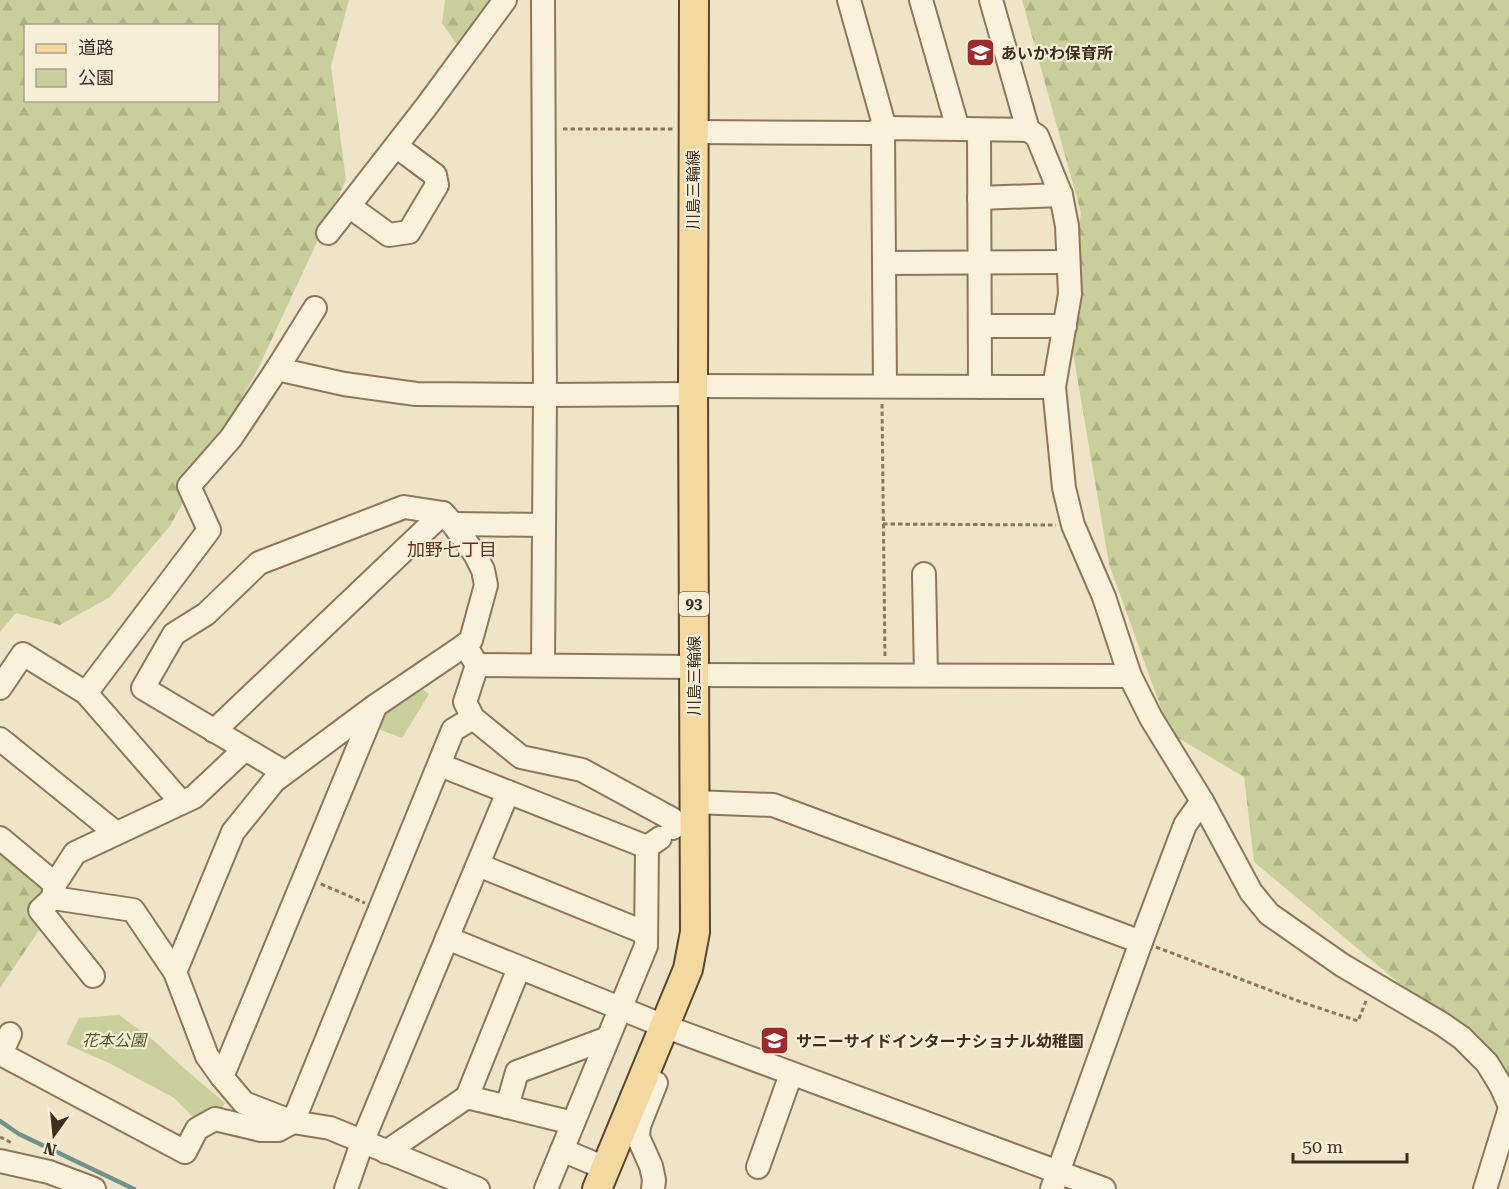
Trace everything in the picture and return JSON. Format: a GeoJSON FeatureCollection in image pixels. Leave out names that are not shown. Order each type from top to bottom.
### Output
{"type":"FeatureCollection","features":[{"type":"Feature","properties":{"kind":"main road","name":"川島三輪線"},"geometry":{"type":"LineString","coordinates":[[601,1178],[670,1029],[688,969],[694,932],[687,820],[694,671],[694,0]]}},
{"type":"Feature","properties":{"kind":"street"},"geometry":{"type":"LineString","coordinates":[[328,233],[505,0]]}},
{"type":"Feature","properties":{"kind":"street"},"geometry":{"type":"LineString","coordinates":[[543,0],[545,395],[543,665]]}},
{"type":"Feature","properties":{"kind":"street"},"geometry":{"type":"LineString","coordinates":[[849,0],[885,128],[883,135],[885,263],[883,386]]}},
{"type":"Feature","properties":{"kind":"street"},"geometry":{"type":"LineString","coordinates":[[921,0],[968,130],[979,198],[980,387]]}},
{"type":"Feature","properties":{"kind":"street"},"geometry":{"type":"LineString","coordinates":[[990,0],[1028,130]]}},
{"type":"Feature","properties":{"kind":"street"},"geometry":{"type":"LineString","coordinates":[[693,130],[871,133],[885,128],[1028,130],[1037,136],[1061,195],[1067,226],[1070,294],[1054,387],[1064,489],[1073,525],[1104,597],[1131,676],[1151,718],[1202,801],[1251,892],[1269,914],[1342,965],[1462,1038],[1487,1063],[1502,1086],[1509,1104]]}},
{"type":"Feature","properties":{"kind":"street"},"geometry":{"type":"LineString","coordinates":[[350,206],[389,235],[409,232],[437,185],[435,175],[396,146]]}},
{"type":"Feature","properties":{"kind":"street"},"geometry":{"type":"LineString","coordinates":[[979,198],[1061,195]]}},
{"type":"Feature","properties":{"kind":"street"},"geometry":{"type":"LineString","coordinates":[[885,263],[1068,262]]}},
{"type":"Feature","properties":{"kind":"street"},"geometry":{"type":"LineString","coordinates":[[86,693],[209,530],[189,486],[231,438],[315,308]]}},
{"type":"Feature","properties":{"kind":"street"},"geometry":{"type":"LineString","coordinates":[[980,326],[1065,326]]}},
{"type":"Feature","properties":{"kind":"street"},"geometry":{"type":"LineString","coordinates":[[277,369],[344,384],[416,394],[545,395],[883,386],[1054,387]]}},
{"type":"Feature","properties":{"kind":"street"},"geometry":{"type":"LineString","coordinates":[[284,772],[143,688],[174,634],[206,614],[259,563],[404,507],[448,518],[544,525]]}},
{"type":"Feature","properties":{"kind":"street"},"geometry":{"type":"LineString","coordinates":[[175,972],[233,832],[274,781],[375,706],[471,640],[486,585],[483,570],[475,554],[448,518]]}},
{"type":"Feature","properties":{"kind":"street"},"geometry":{"type":"LineString","coordinates":[[214,730],[448,518]]}},
{"type":"Feature","properties":{"kind":"street"},"geometry":{"type":"LineString","coordinates":[[924,574],[926,675]]}},
{"type":"Feature","properties":{"kind":"street"},"geometry":{"type":"LineString","coordinates":[[465,645],[477,665],[465,702],[473,718],[521,756],[582,770],[672,819],[687,820],[773,805],[1141,942]]}},
{"type":"Feature","properties":{"kind":"street"},"geometry":{"type":"LineString","coordinates":[[0,688],[23,654],[86,693],[181,802]]}},
{"type":"Feature","properties":{"kind":"street"},"geometry":{"type":"LineString","coordinates":[[477,665],[885,675],[1131,676]]}},
{"type":"Feature","properties":{"kind":"street"},"geometry":{"type":"LineString","coordinates":[[222,1077],[375,706]]}},
{"type":"Feature","properties":{"kind":"street"},"geometry":{"type":"LineString","coordinates":[[10,1034],[1,1054],[185,1152],[197,1129],[208,1123],[278,1130],[293,1122],[453,730],[473,718]]}},
{"type":"Feature","properties":{"kind":"street"},"geometry":{"type":"LineString","coordinates":[[0,739],[116,833]]}},
{"type":"Feature","properties":{"kind":"street"},"geometry":{"type":"LineString","coordinates":[[93,976],[40,910],[54,891],[75,853],[194,796],[245,749]]}},
{"type":"Feature","properties":{"kind":"street"},"geometry":{"type":"LineString","coordinates":[[440,765],[647,847]]}},
{"type":"Feature","properties":{"kind":"street"},"geometry":{"type":"LineString","coordinates":[[346,1189],[363,1140],[508,792]]}},
{"type":"Feature","properties":{"kind":"street"},"geometry":{"type":"LineString","coordinates":[[1055,1181],[1185,825],[1202,801]]}},
{"type":"Feature","properties":{"kind":"street"},"geometry":{"type":"LineString","coordinates":[[647,847],[687,820]]}},
{"type":"Feature","properties":{"kind":"street"},"geometry":{"type":"LineString","coordinates":[[0,838],[54,891],[133,910],[175,972],[207,1056],[244,1103],[293,1122],[330,1128],[363,1140],[478,1189]]}},
{"type":"Feature","properties":{"kind":"street"},"geometry":{"type":"LineString","coordinates":[[546,1189],[645,946],[647,847]]}},
{"type":"Feature","properties":{"kind":"street"},"geometry":{"type":"LineString","coordinates":[[478,864],[646,933]]}},
{"type":"Feature","properties":{"kind":"street"},"geometry":{"type":"LineString","coordinates":[[447,938],[1055,1181],[1104,1189]]}},
{"type":"Feature","properties":{"kind":"street"},"geometry":{"type":"LineString","coordinates":[[387,1152],[467,1097],[519,968]]}},
{"type":"Feature","properties":{"kind":"street"},"geometry":{"type":"LineString","coordinates":[[653,1189],[651,1166],[638,1137],[639,1126],[670,1029]]}},
{"type":"Feature","properties":{"kind":"street"},"geometry":{"type":"LineString","coordinates":[[507,1107],[517,1072],[608,1038]]}},
{"type":"Feature","properties":{"kind":"street"},"geometry":{"type":"LineString","coordinates":[[758,1167],[791,1074]]}},
{"type":"Feature","properties":{"kind":"street"},"geometry":{"type":"LineString","coordinates":[[467,1097],[573,1123]]}},
{"type":"Feature","properties":{"kind":"street"},"geometry":{"type":"LineString","coordinates":[[1485,1189],[1509,1111]]}},
{"type":"Feature","properties":{"kind":"street"},"geometry":{"type":"LineString","coordinates":[[562,1150],[601,1178]]}},
{"type":"Feature","properties":{"kind":"street"},"geometry":{"type":"LineString","coordinates":[[0,1161],[49,1172],[94,1189]]}},
{"type":"Feature","properties":{"kind":"path"},"geometry":{"type":"LineString","coordinates":[[544,129],[693,130]]}},
{"type":"Feature","properties":{"kind":"path"},"geometry":{"type":"LineString","coordinates":[[883,386],[885,675]]}},
{"type":"Feature","properties":{"kind":"path"},"geometry":{"type":"LineString","coordinates":[[883,524],[1073,525]]}},
{"type":"Feature","properties":{"kind":"path"},"geometry":{"type":"LineString","coordinates":[[304,876],[380,910]]}},
{"type":"Feature","properties":{"kind":"path"},"geometry":{"type":"LineString","coordinates":[[1141,942],[1358,1021],[1367,999]]}},
{"type":"Feature","properties":{"kind":"green space"},"geometry":{"type":"Polygon","coordinates":[[[0,0],[349,0],[331,66],[346,180],[257,371],[170,526],[110,597],[60,625],[16,613],[0,632],[0,0]]]}},
{"type":"Feature","properties":{"kind":"green space"},"geometry":{"type":"Polygon","coordinates":[[[445,0],[511,0],[469,62],[442,23],[445,0]]]}},
{"type":"Feature","properties":{"kind":"green space"},"geometry":{"type":"Polygon","coordinates":[[[1022,0],[1509,0],[1509,1075],[1254,862],[1244,777],[1170,733],[1109,564],[1065,306],[1081,213],[1022,0]]]}},
{"type":"Feature","properties":{"kind":"green space"},"geometry":{"type":"Polygon","coordinates":[[[416,685],[429,694],[402,738],[376,728],[381,707],[416,685]]]}},
{"type":"Feature","properties":{"kind":"green space"},"geometry":{"type":"Polygon","coordinates":[[[0,849],[59,901],[0,988],[0,849]]]}},
{"type":"Feature","properties":{"kind":"green space","name":"花本公園"},"geometry":{"type":"Polygon","coordinates":[[[119,1015],[153,1040],[225,1103],[209,1133],[174,1098],[111,1064],[66,1044],[79,1018],[119,1015]]]}},
{"type":"Feature","properties":{"kind":"waterway"},"geometry":{"type":"LineString","coordinates":[[0,1121],[19,1134],[134,1189]]}},
{"type":"Feature","properties":{"kind":"place","name":"あいかわ保育所"},"geometry":{"type":"Point","coordinates":[980,53]}},
{"type":"Feature","properties":{"kind":"place","name":"サニーサイドインターナショナル幼稚園"},"geometry":{"type":"Point","coordinates":[775,1041]}},
{"type":"Feature","properties":{"kind":"district","name":"加野七丁目"},"geometry":{"type":"Point","coordinates":[452,550]}}]}
